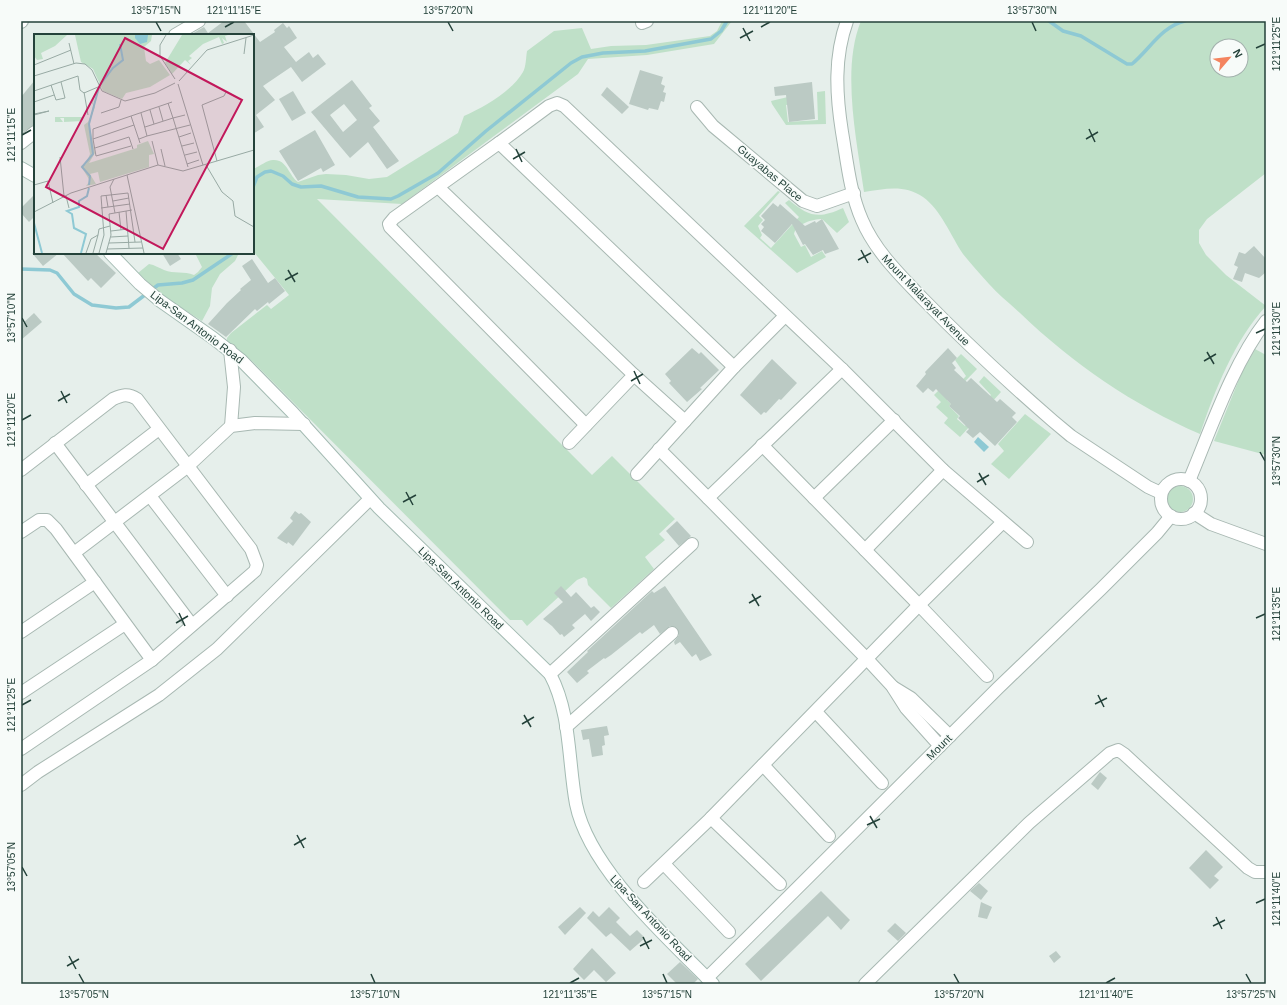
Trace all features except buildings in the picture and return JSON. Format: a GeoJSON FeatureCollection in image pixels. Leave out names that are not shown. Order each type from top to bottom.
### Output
{"type":"FeatureCollection","features":[{"type":"Feature","properties":{"kind":"street"},"geometry":{"type":"LineString","coordinates":[[177,34],[199,21]]}},
{"type":"Feature","properties":{"kind":"street","name":"Mount Malarayat Avenue"},"geometry":{"type":"LineString","coordinates":[[847,21],[838,58],[837,86],[844,144],[854,193],[862,220],[876,247],[939,315],[1026,398],[1072,436],[1148,487],[1161,493]]}},
{"type":"Feature","properties":{"kind":"street"},"geometry":{"type":"LineString","coordinates":[[586,425],[390,227],[389,224],[394,218],[549,106],[558,104],[564,106],[842,369],[943,470],[1027,542]]}},
{"type":"Feature","properties":{"kind":"street","name":"Guayabas Place"},"geometry":{"type":"LineString","coordinates":[[697,108],[713,126],[803,201],[817,206],[854,193]]}},
{"type":"Feature","properties":{"kind":"street"},"geometry":{"type":"LineString","coordinates":[[21,143],[34,133]]}},
{"type":"Feature","properties":{"kind":"street"},"geometry":{"type":"LineString","coordinates":[[499,143],[734,368]]}},
{"type":"Feature","properties":{"kind":"street"},"geometry":{"type":"LineString","coordinates":[[21,168],[34,175]]}},
{"type":"Feature","properties":{"kind":"street"},"geometry":{"type":"LineString","coordinates":[[438,187],[634,375],[685,420]]}},
{"type":"Feature","properties":{"kind":"street","name":"Lipa-San Antonio Road"},"geometry":{"type":"LineString","coordinates":[[111,254],[140,284],[159,300],[230,350],[304,424],[370,499],[550,674],[558,689],[566,727],[576,805],[583,825],[603,865],[630,898],[710,981]]}},
{"type":"Feature","properties":{"kind":"street"},"geometry":{"type":"LineString","coordinates":[[637,474],[685,420],[785,316]]}},
{"type":"Feature","properties":{"kind":"street"},"geometry":{"type":"LineString","coordinates":[[1189,480],[1223,400],[1247,350],[1266,321]]}},
{"type":"Feature","properties":{"kind":"street"},"geometry":{"type":"LineString","coordinates":[[230,350],[234,387],[231,426]]}},
{"type":"Feature","properties":{"kind":"street"},"geometry":{"type":"LineString","coordinates":[[708,498],[842,369]]}},
{"type":"Feature","properties":{"kind":"street"},"geometry":{"type":"LineString","coordinates":[[569,443],[634,375]]}},
{"type":"Feature","properties":{"kind":"street"},"geometry":{"type":"LineString","coordinates":[[21,470],[113,399],[122,395],[131,395],[137,399],[255,557],[257,566],[255,571],[152,660],[21,749]]}},
{"type":"Feature","properties":{"kind":"street"},"geometry":{"type":"LineString","coordinates":[[814,498],[894,420]]}},
{"type":"Feature","properties":{"kind":"street"},"geometry":{"type":"LineString","coordinates":[[74,553],[188,467],[231,426],[255,423],[304,424]]}},
{"type":"Feature","properties":{"kind":"street"},"geometry":{"type":"LineString","coordinates":[[86,485],[159,429]]}},
{"type":"Feature","properties":{"kind":"street"},"geometry":{"type":"LineString","coordinates":[[55,443],[192,625]]}},
{"type":"Feature","properties":{"kind":"street"},"geometry":{"type":"LineString","coordinates":[[762,445],[987,676]]}},
{"type":"Feature","properties":{"kind":"street"},"geometry":{"type":"LineString","coordinates":[[659,449],[867,659],[892,686],[906,708],[940,746]]}},
{"type":"Feature","properties":{"kind":"street"},"geometry":{"type":"LineString","coordinates":[[865,550],[943,470]]}},
{"type":"Feature","properties":{"kind":"street"},"geometry":{"type":"LineString","coordinates":[[1172,480],[1189,480],[1197,487],[1200,495],[1199,507],[1194,513],[1181,519],[1171,516],[1162,505],[1161,493],[1166,484],[1172,480]]}},
{"type":"Feature","properties":{"kind":"street"},"geometry":{"type":"LineString","coordinates":[[150,496],[227,596]]}},
{"type":"Feature","properties":{"kind":"street"},"geometry":{"type":"LineString","coordinates":[[21,785],[38,772],[159,695],[217,649],[370,499]]}},
{"type":"Feature","properties":{"kind":"street"},"geometry":{"type":"LineString","coordinates":[[1194,513],[1210,524],[1266,544]]}},
{"type":"Feature","properties":{"kind":"street","name":"Mount"},"geometry":{"type":"LineString","coordinates":[[710,981],[940,746],[1020,666],[1101,589],[1171,516]]}},
{"type":"Feature","properties":{"kind":"street"},"geometry":{"type":"LineString","coordinates":[[21,532],[39,520],[47,520],[56,529],[152,660]]}},
{"type":"Feature","properties":{"kind":"street"},"geometry":{"type":"LineString","coordinates":[[644,882],[711,818],[919,605],[1003,522]]}},
{"type":"Feature","properties":{"kind":"street"},"geometry":{"type":"LineString","coordinates":[[550,674],[692,544]]}},
{"type":"Feature","properties":{"kind":"street"},"geometry":{"type":"LineString","coordinates":[[21,632],[95,582]]}},
{"type":"Feature","properties":{"kind":"street"},"geometry":{"type":"LineString","coordinates":[[21,693],[125,624]]}},
{"type":"Feature","properties":{"kind":"street"},"geometry":{"type":"LineString","coordinates":[[566,727],[672,633]]}},
{"type":"Feature","properties":{"kind":"street"},"geometry":{"type":"LineString","coordinates":[[892,686],[912,698],[950,736]]}},
{"type":"Feature","properties":{"kind":"street"},"geometry":{"type":"LineString","coordinates":[[816,712],[882,783]]}},
{"type":"Feature","properties":{"kind":"street"},"geometry":{"type":"LineString","coordinates":[[865,984],[1029,823],[1110,753],[1118,750],[1248,868],[1256,872],[1266,872]]}},
{"type":"Feature","properties":{"kind":"street"},"geometry":{"type":"LineString","coordinates":[[763,764],[829,836]]}},
{"type":"Feature","properties":{"kind":"street"},"geometry":{"type":"LineString","coordinates":[[711,818],[780,884]]}},
{"type":"Feature","properties":{"kind":"street"},"geometry":{"type":"LineString","coordinates":[[664,864],[729,932]]}},
{"type":"Feature","properties":{"kind":"green space"},"geometry":{"type":"Polygon","coordinates":[[[722,21],[732,21],[714,44],[647,55],[588,59],[578,74],[402,204],[317,199],[592,475],[612,456],[675,519],[659,534],[665,540],[645,557],[654,569],[611,608],[588,585],[587,579],[584,577],[577,580],[527,626],[522,620],[510,620],[252,361],[227,341],[227,338],[231,333],[267,305],[271,309],[289,295],[254,252],[254,168],[268,161],[278,160],[285,165],[298,182],[318,175],[326,174],[346,175],[369,179],[387,177],[458,133],[464,116],[497,98],[512,86],[524,70],[527,51],[554,31],[582,28],[591,49],[611,46],[646,45],[710,36],[717,31],[722,21]]]}},
{"type":"Feature","properties":{"kind":"green space"},"geometry":{"type":"Polygon","coordinates":[[[861,21],[1266,21],[1266,173],[1207,219],[1199,230],[1199,243],[1206,255],[1226,275],[1266,306],[1244,335],[1235,350],[1219,383],[1200,434],[1151,410],[1105,382],[1040,332],[996,291],[963,254],[940,216],[923,197],[909,190],[894,188],[864,192],[852,106],[852,61],[855,40],[861,21]]]}},
{"type":"Feature","properties":{"kind":"green space"},"geometry":{"type":"Polygon","coordinates":[[[825,91],[826,124],[786,125],[771,101],[788,97],[792,104],[786,105],[788,122],[818,120],[817,92],[825,91]]]}},
{"type":"Feature","properties":{"kind":"green space"},"geometry":{"type":"Polygon","coordinates":[[[778,191],[780,192],[759,216],[763,220],[758,226],[762,235],[760,238],[771,248],[799,217],[785,203],[789,200],[802,210],[814,214],[827,214],[843,208],[849,222],[837,233],[822,219],[810,221],[798,227],[794,234],[801,247],[805,245],[811,257],[822,251],[826,257],[797,273],[744,226],[778,191]]]}},
{"type":"Feature","properties":{"kind":"green space"},"geometry":{"type":"Polygon","coordinates":[[[238,254],[235,261],[220,274],[212,288],[210,306],[202,321],[166,298],[138,273],[149,264],[168,271],[194,275],[202,267],[196,255],[238,254]]]}},
{"type":"Feature","properties":{"kind":"green space"},"geometry":{"type":"Polygon","coordinates":[[[1255,349],[1266,355],[1266,455],[1214,441],[1242,372],[1255,349]]]}},
{"type":"Feature","properties":{"kind":"green space"},"geometry":{"type":"Polygon","coordinates":[[[961,354],[977,369],[947,400],[951,404],[949,406],[959,416],[957,419],[965,426],[991,395],[979,382],[984,376],[1001,392],[960,437],[944,423],[948,418],[936,407],[941,402],[934,395],[942,387],[949,394],[966,376],[955,360],[961,354]]]}},
{"type":"Feature","properties":{"kind":"green space"},"geometry":{"type":"Polygon","coordinates":[[[1025,414],[1051,434],[1009,479],[991,464],[1004,451],[998,444],[1025,414]]]}},
{"type":"Feature","properties":{"kind":"green space"},"geometry":{"type":"Polygon","coordinates":[[[1180,486],[1189,490],[1193,499],[1189,508],[1180,512],[1171,508],[1167,499],[1171,490],[1180,486]]]}},
{"type":"Feature","properties":{"kind":"water"},"geometry":{"type":"Polygon","coordinates":[[[978,437],[989,447],[984,452],[974,442],[978,437]]]}},
{"type":"Feature","properties":{"kind":"waterway"},"geometry":{"type":"LineString","coordinates":[[254,184],[257,177],[265,172],[271,171],[283,176],[292,184],[301,187],[321,186],[358,197],[391,199],[438,173],[486,131],[571,63],[582,57],[603,53],[645,51],[711,39],[721,31],[727,21]]}},
{"type":"Feature","properties":{"kind":"waterway"},"geometry":{"type":"LineString","coordinates":[[1049,21],[1063,31],[1081,36],[1127,64],[1132,64],[1169,28],[1185,21]]}},
{"type":"Feature","properties":{"kind":"waterway"},"geometry":{"type":"LineString","coordinates":[[21,269],[50,270],[57,273],[74,294],[92,305],[116,308],[129,307],[158,285],[182,283],[193,280],[232,254]]}}]}
